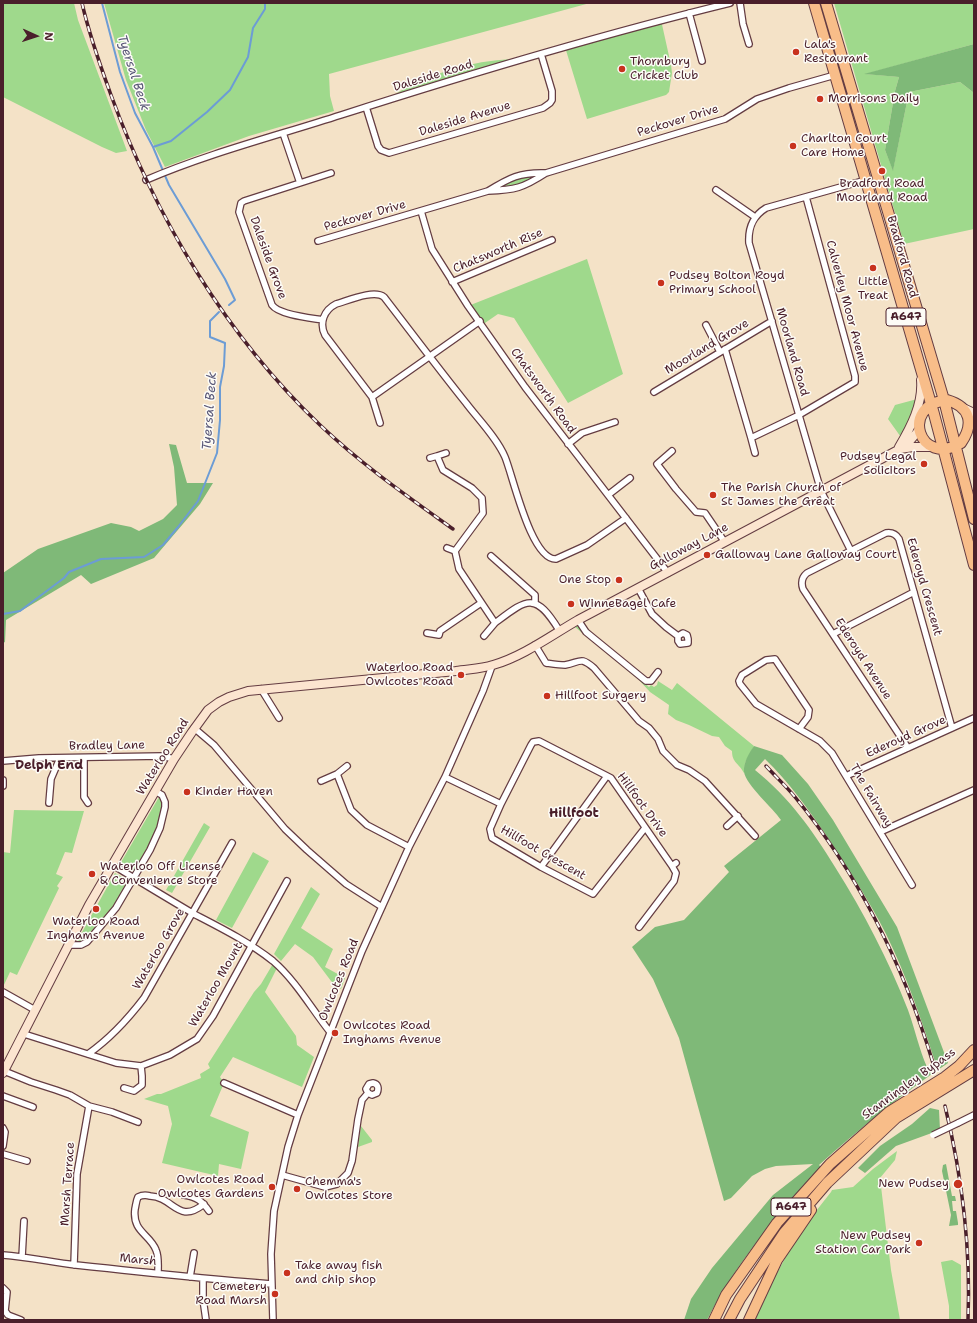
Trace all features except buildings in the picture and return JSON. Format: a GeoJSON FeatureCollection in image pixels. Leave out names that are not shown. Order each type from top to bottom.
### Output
{"type":"FeatureCollection","features":[{"type":"Feature","properties":{"kind":"highway","name":"Bradford Road"},"geometry":{"type":"LineString","coordinates":[[814,3],[920,365],[974,565]]}},
{"type":"Feature","properties":{"kind":"highway","name":"Bradford Road"},"geometry":{"type":"LineString","coordinates":[[826,3],[944,400],[974,519]]}},
{"type":"Feature","properties":{"kind":"highway"},"geometry":{"type":"LineString","coordinates":[[944,400],[952,401],[961,407],[972,427],[961,443],[944,450],[930,446],[922,437],[919,430],[919,421],[922,412],[931,404],[944,400]]}},
{"type":"Feature","properties":{"kind":"highway","name":"A647"},"geometry":{"type":"LineString","coordinates":[[972,1052],[974,1043]]}},
{"type":"Feature","properties":{"kind":"highway","name":"Stanningley Bypass"},"geometry":{"type":"LineString","coordinates":[[714,1320],[726,1295],[777,1223],[830,1164],[889,1112],[945,1077],[960,1066],[972,1052]]}},
{"type":"Feature","properties":{"kind":"highway","name":"Stanningley Bypass"},"geometry":{"type":"LineString","coordinates":[[730,1320],[740,1299],[784,1233],[827,1183],[896,1118],[974,1070]]}},
{"type":"Feature","properties":{"kind":"highway"},"geometry":{"type":"LineString","coordinates":[[749,1320],[777,1260],[813,1206],[857,1155]]}},
{"type":"Feature","properties":{"kind":"main road"},"geometry":{"type":"LineString","coordinates":[[898,450],[909,430],[921,398],[920,365]]}},
{"type":"Feature","properties":{"kind":"main road"},"geometry":{"type":"LineString","coordinates":[[961,407],[974,413]]}},
{"type":"Feature","properties":{"kind":"main road","name":"Galloway Lane"},"geometry":{"type":"LineString","coordinates":[[492,666],[512,658],[559,630],[724,541],[898,450],[909,442],[919,430]]}},
{"type":"Feature","properties":{"kind":"main road","name":"Galloway Lane"},"geometry":{"type":"LineString","coordinates":[[898,450],[930,446]]}},
{"type":"Feature","properties":{"kind":"main road","name":"Waterloo Road"},"geometry":{"type":"LineString","coordinates":[[4,1072],[70,945],[89,905],[174,759],[194,728],[208,710],[219,702],[248,691],[492,666]]}},
{"type":"Feature","properties":{"kind":"street","name":"Daleside Road"},"geometry":{"type":"LineString","coordinates":[[146,180],[283,133],[366,107],[541,54],[661,20],[730,3]]}},
{"type":"Feature","properties":{"kind":"street"},"geometry":{"type":"LineString","coordinates":[[740,3],[743,24],[749,44]]}},
{"type":"Feature","properties":{"kind":"street"},"geometry":{"type":"LineString","coordinates":[[689,13],[702,61]]}},
{"type":"Feature","properties":{"kind":"street","name":"Daleside Avenue"},"geometry":{"type":"LineString","coordinates":[[366,107],[378,146],[381,150],[388,153],[535,110],[547,106],[553,96],[541,54]]}},
{"type":"Feature","properties":{"kind":"street","name":"Peckover Drive"},"geometry":{"type":"LineString","coordinates":[[318,241],[488,191],[513,177],[523,174],[546,173],[725,119],[745,106],[772,93],[835,75]]}},
{"type":"Feature","properties":{"kind":"street"},"geometry":{"type":"LineString","coordinates":[[283,133],[300,183]]}},
{"type":"Feature","properties":{"kind":"street","name":"Daleside Grove"},"geometry":{"type":"LineString","coordinates":[[323,320],[275,309],[272,305],[239,212],[241,203],[244,201],[331,173]]}},
{"type":"Feature","properties":{"kind":"street","name":"Peckover Drive"},"geometry":{"type":"LineString","coordinates":[[488,191],[521,188],[530,184],[546,173]]}},
{"type":"Feature","properties":{"kind":"street"},"geometry":{"type":"LineString","coordinates":[[716,190],[755,217],[766,208],[866,180]]}},
{"type":"Feature","properties":{"kind":"street","name":"Calverley Moor Avenue"},"geometry":{"type":"LineString","coordinates":[[751,438],[799,415],[854,384],[856,379],[806,197]]}},
{"type":"Feature","properties":{"kind":"street","name":"Chatsworth Road"},"geometry":{"type":"LineString","coordinates":[[420,211],[432,249],[452,282],[525,387],[668,572]]}},
{"type":"Feature","properties":{"kind":"street","name":"Moorland Road"},"geometry":{"type":"LineString","coordinates":[[755,217],[749,228],[749,243],[821,491],[851,551]]}},
{"type":"Feature","properties":{"kind":"street","name":"Chatsworth Rise"},"geometry":{"type":"LineString","coordinates":[[452,282],[552,240]]}},
{"type":"Feature","properties":{"kind":"street"},"geometry":{"type":"LineString","coordinates":[[380,423],[372,397],[325,335],[322,325],[328,310],[336,304],[372,294],[381,294],[384,297],[501,448],[528,528],[533,538],[546,555],[552,559],[556,559],[587,545],[626,518]]}},
{"type":"Feature","properties":{"kind":"street"},"geometry":{"type":"LineString","coordinates":[[372,397],[480,321]]}},
{"type":"Feature","properties":{"kind":"street","name":"Moorland Grove"},"geometry":{"type":"LineString","coordinates":[[654,392],[772,321]]}},
{"type":"Feature","properties":{"kind":"street"},"geometry":{"type":"LineString","coordinates":[[706,325],[723,351],[751,438],[754,453]]}},
{"type":"Feature","properties":{"kind":"street"},"geometry":{"type":"LineString","coordinates":[[568,444],[582,433],[615,422]]}},
{"type":"Feature","properties":{"kind":"street"},"geometry":{"type":"LineString","coordinates":[[672,451],[658,464],[676,489],[696,512],[705,513],[724,541]]}},
{"type":"Feature","properties":{"kind":"street"},"geometry":{"type":"LineString","coordinates":[[430,458],[446,454]]}},
{"type":"Feature","properties":{"kind":"street"},"geometry":{"type":"LineString","coordinates":[[437,456],[443,470],[472,488],[482,498],[482,513],[455,551],[459,570],[495,623]]}},
{"type":"Feature","properties":{"kind":"street"},"geometry":{"type":"LineString","coordinates":[[608,495],[630,478]]}},
{"type":"Feature","properties":{"kind":"street"},"geometry":{"type":"LineString","coordinates":[[689,503],[696,499]]}},
{"type":"Feature","properties":{"kind":"street","name":"Ederoyd Crescent"},"geometry":{"type":"LineString","coordinates":[[802,581],[807,573],[886,533],[890,532],[896,534],[899,539],[952,728]]}},
{"type":"Feature","properties":{"kind":"street"},"geometry":{"type":"LineString","coordinates":[[447,548],[455,551]]}},
{"type":"Feature","properties":{"kind":"street"},"geometry":{"type":"LineString","coordinates":[[491,556],[535,595],[534,602]]}},
{"type":"Feature","properties":{"kind":"street","name":"Ederoyd Avenue"},"geometry":{"type":"LineString","coordinates":[[802,581],[803,590],[834,634],[908,748]]}},
{"type":"Feature","properties":{"kind":"street"},"geometry":{"type":"LineString","coordinates":[[638,588],[652,614],[678,636]]}},
{"type":"Feature","properties":{"kind":"street"},"geometry":{"type":"LineString","coordinates":[[834,634],[914,592]]}},
{"type":"Feature","properties":{"kind":"street"},"geometry":{"type":"LineString","coordinates":[[484,636],[495,623],[515,608],[525,603],[534,602],[542,606],[559,630]]}},
{"type":"Feature","properties":{"kind":"street"},"geometry":{"type":"LineString","coordinates":[[427,633],[439,635],[440,631],[481,603]]}},
{"type":"Feature","properties":{"kind":"street"},"geometry":{"type":"LineString","coordinates":[[578,620],[586,632],[646,681],[651,681],[658,672]]}},
{"type":"Feature","properties":{"kind":"street"},"geometry":{"type":"LineString","coordinates":[[535,645],[546,663],[566,664],[586,661],[594,668],[639,721],[649,728],[658,739],[663,751],[677,765],[689,770],[705,781],[755,836]]}},
{"type":"Feature","properties":{"kind":"street","name":"The Fairway"},"geometry":{"type":"LineString","coordinates":[[799,729],[808,717],[809,710],[775,659],[766,660],[742,676],[739,680],[740,684],[756,704],[799,729],[820,741],[832,753],[912,885]]}},
{"type":"Feature","properties":{"kind":"street","name":"Owlcotes Road"},"geometry":{"type":"LineString","coordinates":[[273,1320],[271,1254],[274,1211],[288,1147],[298,1115],[362,951],[409,847],[445,777],[483,691],[492,666]]}},
{"type":"Feature","properties":{"kind":"street"},"geometry":{"type":"LineString","coordinates":[[261,690],[279,718]]}},
{"type":"Feature","properties":{"kind":"street","name":"Ederoyd Grove"},"geometry":{"type":"LineString","coordinates":[[846,776],[974,718]]}},
{"type":"Feature","properties":{"kind":"street"},"geometry":{"type":"LineString","coordinates":[[194,728],[214,745],[285,829],[346,884],[382,908]]}},
{"type":"Feature","properties":{"kind":"street","name":"Hillfoot Drive"},"geometry":{"type":"LineString","coordinates":[[501,804],[531,745],[536,741],[542,742],[607,776],[614,782],[645,828],[674,864],[676,873],[674,881],[639,927]]}},
{"type":"Feature","properties":{"kind":"street","name":"Bradley Lane"},"geometry":{"type":"LineString","coordinates":[[3,761],[39,758],[162,756],[174,759]]}},
{"type":"Feature","properties":{"kind":"street"},"geometry":{"type":"LineString","coordinates":[[49,803],[51,779],[60,758]]}},
{"type":"Feature","properties":{"kind":"street"},"geometry":{"type":"LineString","coordinates":[[84,758],[84,797],[88,803]]}},
{"type":"Feature","properties":{"kind":"street"},"geometry":{"type":"LineString","coordinates":[[321,781],[337,774],[347,766]]}},
{"type":"Feature","properties":{"kind":"street"},"geometry":{"type":"LineString","coordinates":[[337,774],[351,810],[367,825],[409,847]]}},
{"type":"Feature","properties":{"kind":"street"},"geometry":{"type":"LineString","coordinates":[[541,867],[607,776]]}},
{"type":"Feature","properties":{"kind":"street"},"geometry":{"type":"LineString","coordinates":[[445,777],[501,804]]}},
{"type":"Feature","properties":{"kind":"street"},"geometry":{"type":"LineString","coordinates":[[3,780],[3,786]]}},
{"type":"Feature","properties":{"kind":"street"},"geometry":{"type":"LineString","coordinates":[[880,832],[974,790]]}},
{"type":"Feature","properties":{"kind":"street"},"geometry":{"type":"LineString","coordinates":[[70,945],[81,945],[91,938],[116,908],[150,850],[160,828],[165,802],[162,795],[156,791]]}},
{"type":"Feature","properties":{"kind":"street","name":"Hillfoot Crescent"},"geometry":{"type":"LineString","coordinates":[[501,804],[490,829],[492,838],[541,867],[593,894],[645,828]]}},
{"type":"Feature","properties":{"kind":"street"},"geometry":{"type":"LineString","coordinates":[[727,826],[738,816]]}},
{"type":"Feature","properties":{"kind":"street","name":"Waterloo Grove"},"geometry":{"type":"LineString","coordinates":[[88,1054],[130,1016],[144,998],[232,843]]}},
{"type":"Feature","properties":{"kind":"street"},"geometry":{"type":"LineString","coordinates":[[113,864],[193,913],[252,945],[274,962],[296,985],[330,1032]]}},
{"type":"Feature","properties":{"kind":"street","name":"Waterloo Mount"},"geometry":{"type":"LineString","coordinates":[[24,1034],[116,1063],[140,1066],[170,1055],[197,1039],[212,1016],[287,881]]}},
{"type":"Feature","properties":{"kind":"street"},"geometry":{"type":"LineString","coordinates":[[3,992],[35,1010]]}},
{"type":"Feature","properties":{"kind":"street"},"geometry":{"type":"LineString","coordinates":[[124,1088],[134,1091],[142,1085],[140,1066]]}},
{"type":"Feature","properties":{"kind":"street"},"geometry":{"type":"LineString","coordinates":[[4,1072],[70,1095],[89,1106],[112,1112],[138,1122]]}},
{"type":"Feature","properties":{"kind":"street"},"geometry":{"type":"LineString","coordinates":[[224,1083],[298,1115]]}},
{"type":"Feature","properties":{"kind":"street"},"geometry":{"type":"LineString","coordinates":[[282,1175],[325,1187],[336,1184],[348,1173],[352,1161],[362,1100],[368,1093]]}},
{"type":"Feature","properties":{"kind":"street"},"geometry":{"type":"LineString","coordinates":[[3,1096],[33,1107]]}},
{"type":"Feature","properties":{"kind":"street","name":"Marsh Terrace"},"geometry":{"type":"LineString","coordinates":[[74,1264],[77,1174],[89,1106]]}},
{"type":"Feature","properties":{"kind":"street"},"geometry":{"type":"LineString","coordinates":[[933,1135],[974,1115]]}},
{"type":"Feature","properties":{"kind":"street"},"geometry":{"type":"LineString","coordinates":[[3,1128],[6,1132],[3,1146]]}},
{"type":"Feature","properties":{"kind":"street"},"geometry":{"type":"LineString","coordinates":[[3,1154],[27,1161]]}},
{"type":"Feature","properties":{"kind":"street"},"geometry":{"type":"LineString","coordinates":[[158,1273],[156,1249],[141,1232],[136,1223],[135,1214],[138,1197],[143,1195],[158,1197],[186,1212],[194,1210],[204,1204]]}},
{"type":"Feature","properties":{"kind":"street"},"geometry":{"type":"LineString","coordinates":[[184,1195],[196,1197],[204,1204],[209,1212]]}},
{"type":"Feature","properties":{"kind":"street"},"geometry":{"type":"LineString","coordinates":[[22,1257],[24,1221]]}},
{"type":"Feature","properties":{"kind":"street"},"geometry":{"type":"LineString","coordinates":[[190,1277],[194,1253]]}},
{"type":"Feature","properties":{"kind":"street","name":"Marsh"},"geometry":{"type":"LineString","coordinates":[[3,1255],[190,1277],[271,1284]]}},
{"type":"Feature","properties":{"kind":"street"},"geometry":{"type":"LineString","coordinates":[[203,1278],[203,1299],[206,1320]]}},
{"type":"Feature","properties":{"kind":"street"},"geometry":{"type":"LineString","coordinates":[[3,1288],[7,1292],[5,1311],[8,1315],[21,1320]]}},
{"type":"Feature","properties":{"kind":"green space"},"geometry":{"type":"Polygon","coordinates":[[[3,3],[74,3],[78,20],[127,151],[116,153],[102,147],[3,97],[3,3]]]}},
{"type":"Feature","properties":{"kind":"green space"},"geometry":{"type":"Polygon","coordinates":[[[104,3],[590,3],[329,74],[330,96],[334,111],[249,136],[165,167],[146,130],[126,80],[104,3]]]}},
{"type":"Feature","properties":{"kind":"green space"},"geometry":{"type":"Polygon","coordinates":[[[834,3],[974,3],[974,44],[866,74],[899,77],[895,91],[885,150],[893,170],[909,92],[960,82],[974,93],[974,229],[904,244],[834,3]]]}},
{"type":"Feature","properties":{"kind":"green space","name":"Thornbury Cricket Club"},"geometry":{"type":"Polygon","coordinates":[[[661,20],[672,73],[669,92],[666,95],[587,119],[565,47],[661,20]]]}},
{"type":"Feature","properties":{"kind":"green space"},"geometry":{"type":"Polygon","coordinates":[[[974,44],[974,93],[960,82],[909,92],[893,171],[885,150],[895,91],[899,77],[864,74],[974,44]]]}},
{"type":"Feature","properties":{"kind":"green space"},"geometry":{"type":"Polygon","coordinates":[[[512,59],[395,95],[423,80],[452,69],[481,62],[512,59]]]}},
{"type":"Feature","properties":{"kind":"green space"},"geometry":{"type":"Polygon","coordinates":[[[538,175],[519,185],[497,188],[517,179],[538,175]]]}},
{"type":"Feature","properties":{"kind":"green space"},"geometry":{"type":"Polygon","coordinates":[[[587,259],[623,374],[568,403],[514,318],[498,314],[482,325],[468,306],[587,259]]]}},
{"type":"Feature","properties":{"kind":"green space"},"geometry":{"type":"Polygon","coordinates":[[[921,398],[903,440],[888,419],[895,405],[921,398]]]}},
{"type":"Feature","properties":{"kind":"green space"},"geometry":{"type":"Polygon","coordinates":[[[169,444],[176,445],[187,483],[213,483],[200,504],[154,558],[91,584],[81,575],[6,620],[5,642],[3,643],[3,573],[38,549],[111,523],[131,527],[139,531],[163,519],[177,505],[174,467],[169,444]]]}},
{"type":"Feature","properties":{"kind":"green space"},"geometry":{"type":"Polygon","coordinates":[[[578,625],[649,687],[651,685],[654,687],[657,685],[658,681],[672,690],[677,683],[754,746],[745,763],[744,773],[734,761],[732,751],[725,746],[719,737],[712,736],[676,720],[668,714],[669,705],[650,692],[639,680],[575,627],[578,625]]]}},
{"type":"Feature","properties":{"kind":"green space"},"geometry":{"type":"Polygon","coordinates":[[[754,746],[782,755],[808,784],[833,820],[897,927],[948,1063],[882,1111],[819,1165],[822,1168],[774,1221],[745,1259],[718,1299],[707,1320],[684,1320],[691,1299],[712,1268],[773,1195],[813,1164],[776,1166],[765,1169],[752,1176],[731,1198],[724,1201],[679,1038],[653,979],[632,947],[655,927],[684,920],[729,872],[724,866],[781,820],[754,790],[744,772],[744,765],[754,746]],[[765,759],[755,770],[779,791],[800,815],[827,854],[856,902],[884,954],[908,1010],[927,1067],[935,1062],[913,997],[886,934],[850,871],[826,835],[782,776],[765,759]]]}},
{"type":"Feature","properties":{"kind":"green space"},"geometry":{"type":"Polygon","coordinates":[[[159,797],[162,803],[162,812],[155,834],[135,871],[132,871],[120,864],[159,797]]]}},
{"type":"Feature","properties":{"kind":"green space"},"geometry":{"type":"Polygon","coordinates":[[[14,810],[84,811],[72,853],[65,852],[56,874],[63,877],[57,886],[59,888],[17,975],[10,972],[3,987],[3,852],[10,853],[14,810]]]}},
{"type":"Feature","properties":{"kind":"green space"},"geometry":{"type":"Polygon","coordinates":[[[204,823],[210,827],[172,893],[166,890],[204,823]]]}},
{"type":"Feature","properties":{"kind":"green space"},"geometry":{"type":"Polygon","coordinates":[[[253,852],[269,861],[232,928],[216,920],[253,852]]]}},
{"type":"Feature","properties":{"kind":"green space"},"geometry":{"type":"Polygon","coordinates":[[[115,873],[126,879],[126,883],[122,891],[99,926],[84,939],[76,943],[115,873]]]}},
{"type":"Feature","properties":{"kind":"green space"},"geometry":{"type":"Polygon","coordinates":[[[311,887],[320,894],[301,928],[333,949],[325,967],[345,978],[341,989],[331,981],[313,957],[295,944],[281,961],[274,954],[311,887]]]}},
{"type":"Feature","properties":{"kind":"green space"},"geometry":{"type":"Polygon","coordinates":[[[274,962],[278,966],[265,992],[296,1036],[297,1045],[314,1057],[302,1087],[233,1057],[220,1077],[224,1083],[210,1116],[249,1132],[241,1169],[219,1164],[218,1176],[162,1163],[172,1124],[168,1106],[144,1099],[201,1078],[200,1074],[210,1068],[208,1064],[274,962]]]}},
{"type":"Feature","properties":{"kind":"green space"},"geometry":{"type":"Polygon","coordinates":[[[930,1108],[939,1110],[940,1130],[896,1146],[865,1173],[858,1168],[880,1146],[912,1124],[930,1108]]]}},
{"type":"Feature","properties":{"kind":"green space"},"geometry":{"type":"Polygon","coordinates":[[[361,1126],[372,1142],[358,1147],[361,1126]]]}},
{"type":"Feature","properties":{"kind":"green space"},"geometry":{"type":"Polygon","coordinates":[[[897,1151],[895,1160],[880,1178],[891,1270],[900,1320],[755,1320],[776,1275],[798,1234],[832,1190],[853,1187],[873,1169],[897,1151]]]}},
{"type":"Feature","properties":{"kind":"green space"},"geometry":{"type":"Polygon","coordinates":[[[946,1164],[952,1196],[955,1196],[956,1201],[952,1201],[953,1211],[956,1211],[958,1225],[949,1226],[951,1215],[942,1171],[943,1165],[946,1164]]]}},
{"type":"Feature","properties":{"kind":"green space"},"geometry":{"type":"Polygon","coordinates":[[[952,1260],[961,1265],[961,1320],[949,1320],[949,1306],[941,1262],[952,1260]]]}},
{"type":"Feature","properties":{"kind":"waterway","name":"Tyersal Beck"},"geometry":{"type":"LineString","coordinates":[[102,3],[120,72],[135,113],[153,147],[169,185],[225,279],[235,300],[229,305]]}},
{"type":"Feature","properties":{"kind":"waterway","name":"Tyersal Beck"},"geometry":{"type":"LineString","coordinates":[[153,147],[171,141],[207,112],[230,90],[248,57],[253,28],[265,9],[265,3]]}},
{"type":"Feature","properties":{"kind":"waterway","name":"Tyersal Beck"},"geometry":{"type":"LineString","coordinates":[[3,614],[20,611],[64,578],[69,572],[101,559],[144,557],[163,545],[198,501],[217,453],[220,420],[220,387],[224,366],[225,343],[210,337],[210,321],[219,312]]}},
{"type":"Feature","properties":{"kind":"railway"},"geometry":{"type":"LineString","coordinates":[[82,3],[91,38],[111,95],[149,185],[197,272],[224,313],[254,353],[286,390],[320,425],[368,466],[453,529]]}},
{"type":"Feature","properties":{"kind":"railway"},"geometry":{"type":"LineString","coordinates":[[766,766],[792,793],[818,827],[859,890],[877,923],[908,992],[933,1063]]}},
{"type":"Feature","properties":{"kind":"railway"},"geometry":{"type":"LineString","coordinates":[[945,1106],[961,1185],[967,1239],[969,1293],[968,1320]]}},
{"type":"Feature","properties":{"kind":"place","name":"Lala's Restaurant"},"geometry":{"type":"Point","coordinates":[796,52]}},
{"type":"Feature","properties":{"kind":"place","name":"Thornbury Cricket Club"},"geometry":{"type":"Point","coordinates":[622,69]}},
{"type":"Feature","properties":{"kind":"place","name":"Morrisons Daily"},"geometry":{"type":"Point","coordinates":[820,99]}},
{"type":"Feature","properties":{"kind":"place","name":"Charlton Court Care Home"},"geometry":{"type":"Point","coordinates":[793,146]}},
{"type":"Feature","properties":{"kind":"place","name":"Bradford Road Moorland Road"},"geometry":{"type":"Point","coordinates":[882,171]}},
{"type":"Feature","properties":{"kind":"place","name":"Little Treat"},"geometry":{"type":"Point","coordinates":[873,268]}},
{"type":"Feature","properties":{"kind":"place","name":"Pudsey Bolton Royd Primary School"},"geometry":{"type":"Point","coordinates":[661,283]}},
{"type":"Feature","properties":{"kind":"place","name":"Pudsey Legal Solicitors"},"geometry":{"type":"Point","coordinates":[924,464]}},
{"type":"Feature","properties":{"kind":"place","name":"The Parish Church of St James the Great"},"geometry":{"type":"Point","coordinates":[713,495]}},
{"type":"Feature","properties":{"kind":"place","name":"Galloway Lane Galloway Court"},"geometry":{"type":"Point","coordinates":[707,555]}},
{"type":"Feature","properties":{"kind":"place","name":"One Stop"},"geometry":{"type":"Point","coordinates":[619,580]}},
{"type":"Feature","properties":{"kind":"place","name":"WinneBagel Cafe"},"geometry":{"type":"Point","coordinates":[571,604]}},
{"type":"Feature","properties":{"kind":"place","name":"Waterloo Road Owlcotes Road"},"geometry":{"type":"Point","coordinates":[461,675]}},
{"type":"Feature","properties":{"kind":"place","name":"Hillfoot Surgery"},"geometry":{"type":"Point","coordinates":[547,696]}},
{"type":"Feature","properties":{"kind":"place","name":"Kinder Haven"},"geometry":{"type":"Point","coordinates":[187,792]}},
{"type":"Feature","properties":{"kind":"place","name":"Waterloo Off License & Convenience Store"},"geometry":{"type":"Point","coordinates":[92,874]}},
{"type":"Feature","properties":{"kind":"place","name":"Waterloo Road Inghams Avenue"},"geometry":{"type":"Point","coordinates":[96,909]}},
{"type":"Feature","properties":{"kind":"place","name":"Owlcotes Road Inghams Avenue"},"geometry":{"type":"Point","coordinates":[335,1033]}},
{"type":"Feature","properties":{"kind":"place","name":"New Pudsey"},"geometry":{"type":"Point","coordinates":[958,1184]}},
{"type":"Feature","properties":{"kind":"place","name":"Owlcotes Road Owlcotes Gardens"},"geometry":{"type":"Point","coordinates":[272,1187]}},
{"type":"Feature","properties":{"kind":"place","name":"Chemma's Owlcotes Store"},"geometry":{"type":"Point","coordinates":[297,1189]}},
{"type":"Feature","properties":{"kind":"place","name":"New Pudsey Station Car Park"},"geometry":{"type":"Point","coordinates":[919,1243]}},
{"type":"Feature","properties":{"kind":"place","name":"Take away fish and chip shop"},"geometry":{"type":"Point","coordinates":[287,1273]}},
{"type":"Feature","properties":{"kind":"place","name":"Cemetery Road Marsh"},"geometry":{"type":"Point","coordinates":[275,1294]}},
{"type":"Feature","properties":{"kind":"district","name":"Delph End"},"geometry":{"type":"Point","coordinates":[49,766]}},
{"type":"Feature","properties":{"kind":"district","name":"Hillfoot"},"geometry":{"type":"Point","coordinates":[574,814]}}]}
